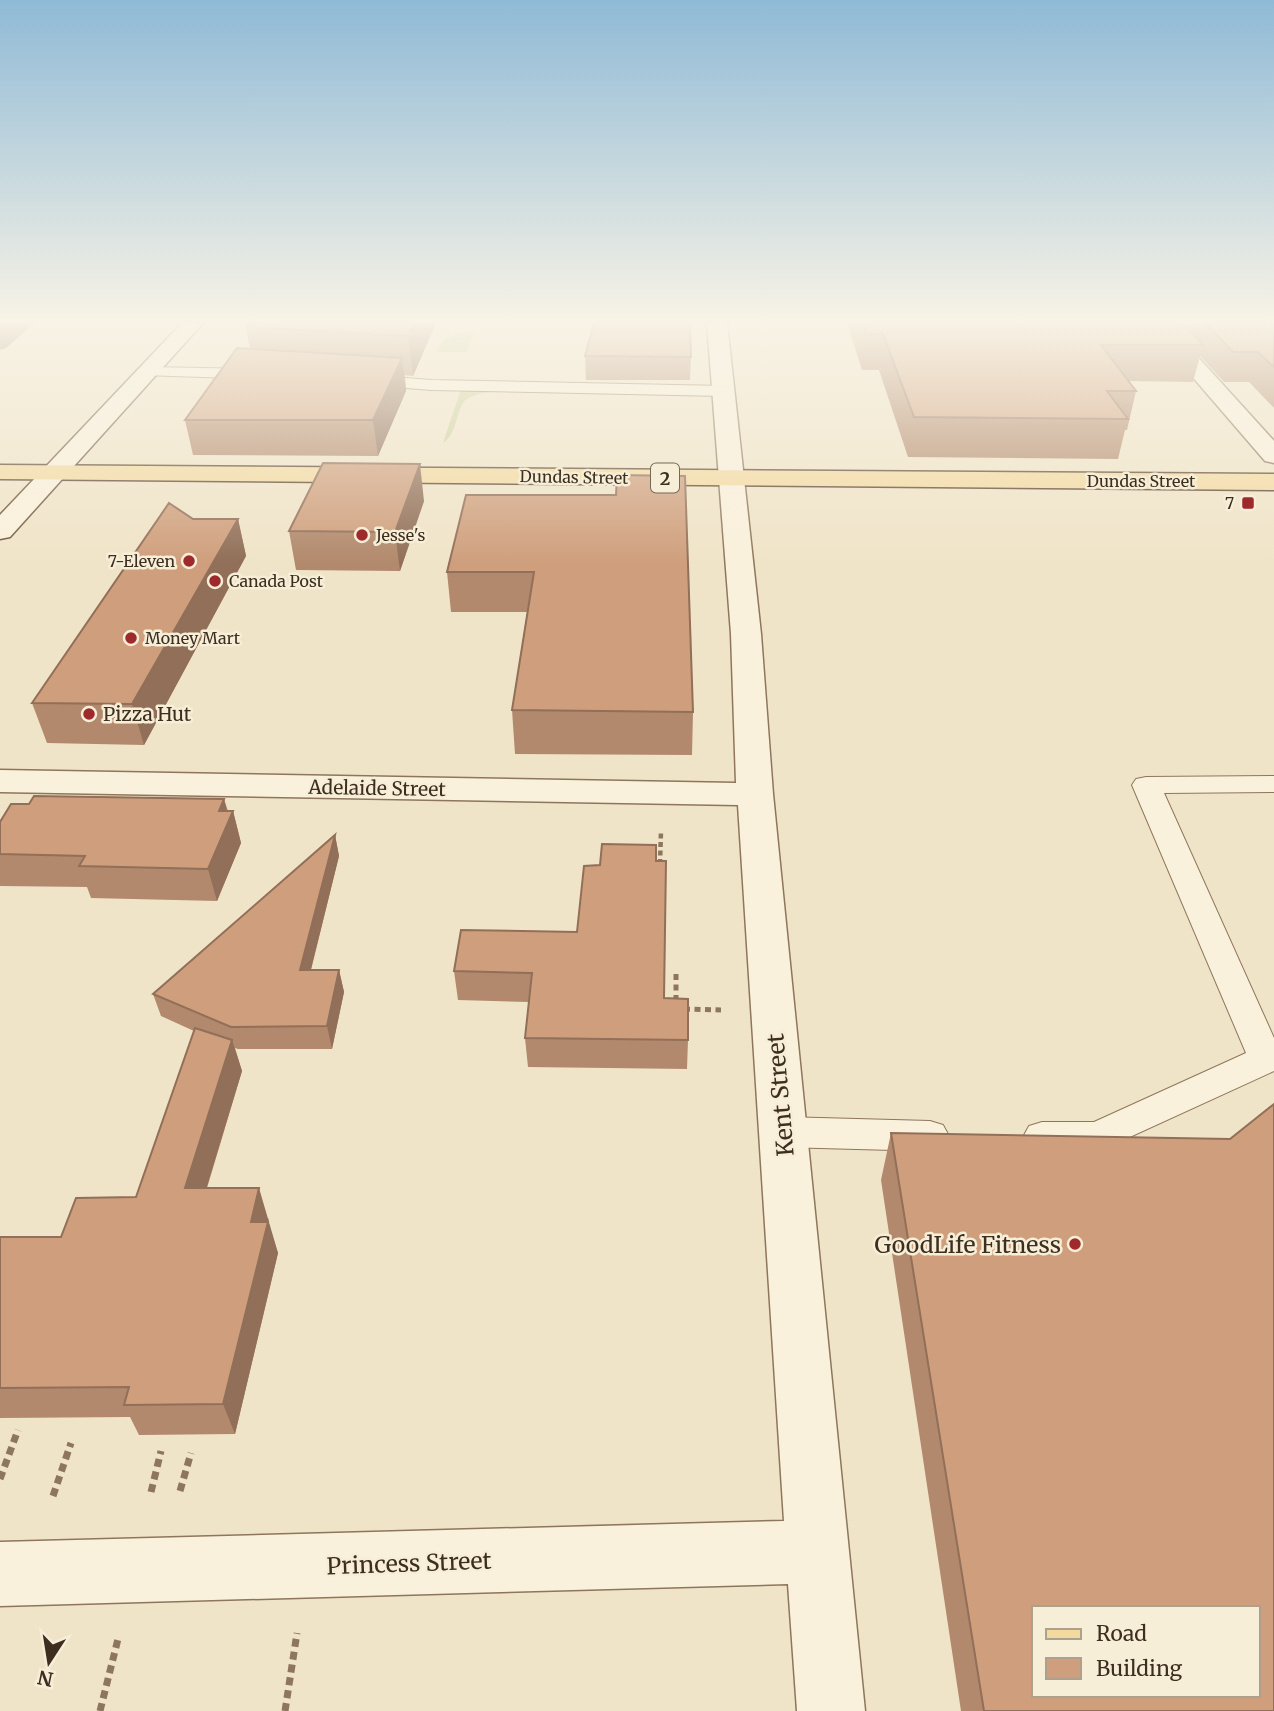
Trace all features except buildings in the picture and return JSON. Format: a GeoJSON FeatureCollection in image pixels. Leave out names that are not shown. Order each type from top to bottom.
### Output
{"type":"FeatureCollection","features":[{"type":"Feature","properties":{"kind":"main road","name":"Dundas Street"},"geometry":{"type":"LineString","coordinates":[[0,472],[1274,482]]}},
{"type":"Feature","properties":{"kind":"street"},"geometry":{"type":"LineString","coordinates":[[0,531],[119,403]]}},
{"type":"Feature","properties":{"kind":"street","name":"Kent Street"},"geometry":{"type":"LineString","coordinates":[[724,403],[746,634],[755,794],[831,1711]]}},
{"type":"Feature","properties":{"kind":"street"},"geometry":{"type":"LineString","coordinates":[[1227,403],[1274,456]]}},
{"type":"Feature","properties":{"kind":"street","name":"Adelaide Street"},"geometry":{"type":"LineString","coordinates":[[0,781],[755,794]]}},
{"type":"Feature","properties":{"kind":"street","name":"Princess Street"},"geometry":{"type":"LineString","coordinates":[[0,1574],[819,1552]]}},
{"type":"Feature","properties":{"kind":"lane"},"geometry":{"type":"LineString","coordinates":[[1007,1137],[1097,1137],[1266,1059],[1146,785],[1274,784]]}},
{"type":"Feature","properties":{"kind":"lane"},"geometry":{"type":"LineString","coordinates":[[783,1132],[968,1136]]}},
{"type":"Feature","properties":{"kind":"path"},"geometry":{"type":"LineString","coordinates":[[660,870],[661,826]]}},
{"type":"Feature","properties":{"kind":"path"},"geometry":{"type":"LineString","coordinates":[[652,858],[660,858]]}},
{"type":"Feature","properties":{"kind":"path"},"geometry":{"type":"LineString","coordinates":[[676,974],[676,1009],[723,1010]]}},
{"type":"Feature","properties":{"kind":"path"},"geometry":{"type":"LineString","coordinates":[[0,1479],[18,1430]]}},
{"type":"Feature","properties":{"kind":"path"},"geometry":{"type":"LineString","coordinates":[[53,1496],[71,1443]]}},
{"type":"Feature","properties":{"kind":"path"},"geometry":{"type":"LineString","coordinates":[[151,1492],[161,1451]]}},
{"type":"Feature","properties":{"kind":"path"},"geometry":{"type":"LineString","coordinates":[[180,1491],[191,1453]]}},
{"type":"Feature","properties":{"kind":"path"},"geometry":{"type":"LineString","coordinates":[[285,1711],[298,1633]]}},
{"type":"Feature","properties":{"kind":"path"},"geometry":{"type":"LineString","coordinates":[[100,1711],[118,1639]]}},
{"type":"Feature","properties":{"kind":"green space"},"geometry":{"type":"Polygon","coordinates":[[[456,403],[464,403],[455,426],[443,443],[456,403]]]}},
{"type":"Feature","properties":{"kind":"place","name":"7"},"geometry":{"type":"Point","coordinates":[1248,503]}},
{"type":"Feature","properties":{"kind":"place","name":"Jesse's"},"geometry":{"type":"Point","coordinates":[362,535]}},
{"type":"Feature","properties":{"kind":"place","name":"7-Eleven"},"geometry":{"type":"Point","coordinates":[189,561]}},
{"type":"Feature","properties":{"kind":"place","name":"Canada Post"},"geometry":{"type":"Point","coordinates":[215,581]}},
{"type":"Feature","properties":{"kind":"place","name":"Money Mart"},"geometry":{"type":"Point","coordinates":[131,638]}},
{"type":"Feature","properties":{"kind":"place","name":"Pizza Hut"},"geometry":{"type":"Point","coordinates":[89,714]}},
{"type":"Feature","properties":{"kind":"place","name":"GoodLife Fitness"},"geometry":{"type":"Point","coordinates":[1075,1244]}}]}
